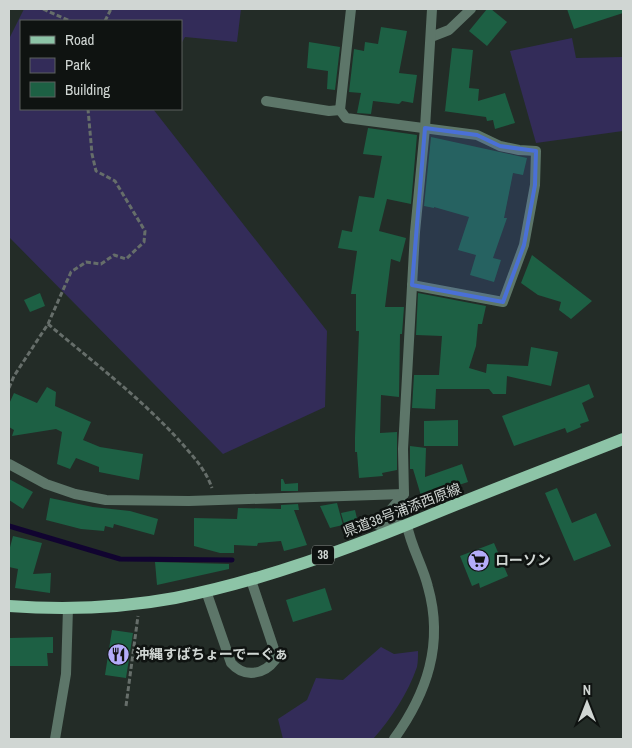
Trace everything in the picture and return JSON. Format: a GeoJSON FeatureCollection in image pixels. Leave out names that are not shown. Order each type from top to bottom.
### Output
{"type":"FeatureCollection","features":[{"type":"Feature","properties":{"kind":"main road","name":"県道38号浦添西原線"},"geometry":{"type":"LineString","coordinates":[[9,606],[50,609],[139,603],[206,591],[251,580],[364,542],[623,439]]}},
{"type":"Feature","properties":{"kind":"street"},"geometry":{"type":"LineString","coordinates":[[351,9],[340,110],[346,118],[477,135],[500,146],[536,151],[536,185],[524,245],[502,302],[412,285]]}},
{"type":"Feature","properties":{"kind":"street"},"geometry":{"type":"LineString","coordinates":[[394,739],[413,710],[423,688],[431,666],[434,644],[432,604],[407,525],[378,525],[404,494],[403,450],[415,232],[425,128],[432,9]]}},
{"type":"Feature","properties":{"kind":"street"},"geometry":{"type":"LineString","coordinates":[[431,37],[449,30],[471,9]]}},
{"type":"Feature","properties":{"kind":"street"},"geometry":{"type":"LineString","coordinates":[[266,101],[340,110]]}},
{"type":"Feature","properties":{"kind":"street"},"geometry":{"type":"LineString","coordinates":[[9,464],[46,484],[75,494],[106,500],[214,500],[404,494]]}},
{"type":"Feature","properties":{"kind":"street"},"geometry":{"type":"LineString","coordinates":[[206,591],[231,663],[237,670],[259,672],[270,667],[276,660],[251,580]]}},
{"type":"Feature","properties":{"kind":"street"},"geometry":{"type":"LineString","coordinates":[[55,739],[66,674],[68,608]]}},
{"type":"Feature","properties":{"kind":"path"},"geometry":{"type":"LineString","coordinates":[[43,9],[68,20]]}},
{"type":"Feature","properties":{"kind":"path"},"geometry":{"type":"LineString","coordinates":[[9,388],[14,376],[48,324],[71,272],[86,262],[101,264],[114,255],[126,259],[144,242],[144,231],[115,181],[96,171],[92,154],[88,110]]}},
{"type":"Feature","properties":{"kind":"path"},"geometry":{"type":"LineString","coordinates":[[48,324],[135,398],[174,435],[199,462],[208,476],[214,491],[214,500]]}},
{"type":"Feature","properties":{"kind":"path"},"geometry":{"type":"LineString","coordinates":[[126,706],[139,603]]}},
{"type":"Feature","properties":{"kind":"highlighted area"},"geometry":{"type":"Polygon","coordinates":[[[425,128],[477,135],[500,146],[536,151],[535,185],[524,245],[503,302],[412,285],[425,128]]]}},
{"type":"Feature","properties":{"kind":"green space"},"geometry":{"type":"Polygon","coordinates":[[[24,9],[241,9],[237,42],[185,37],[182,42],[182,20],[20,20],[20,110],[154,110],[327,331],[325,407],[223,454],[9,237],[9,39],[24,9]]]}},
{"type":"Feature","properties":{"kind":"green space"},"geometry":{"type":"Polygon","coordinates":[[[572,38],[576,58],[623,57],[623,131],[536,143],[510,51],[572,38]]]}},
{"type":"Feature","properties":{"kind":"green space"},"geometry":{"type":"Polygon","coordinates":[[[381,647],[394,654],[418,651],[418,661],[404,696],[373,739],[283,739],[278,719],[307,700],[316,678],[343,680],[381,647]]]}},
{"type":"Feature","properties":{"kind":"building"},"geometry":{"type":"Polygon","coordinates":[[[487,9],[491,9],[507,22],[487,46],[469,31],[487,9]]]}},
{"type":"Feature","properties":{"kind":"building"},"geometry":{"type":"Polygon","coordinates":[[[567,9],[623,9],[623,13],[574,29],[567,9]]]}},
{"type":"Feature","properties":{"kind":"building"},"geometry":{"type":"Polygon","coordinates":[[[381,27],[407,31],[399,73],[417,75],[413,103],[402,101],[399,104],[373,101],[371,114],[357,113],[361,93],[349,92],[354,49],[364,51],[365,42],[378,44],[381,27]]]}},
{"type":"Feature","properties":{"kind":"building"},"geometry":{"type":"Polygon","coordinates":[[[309,42],[340,47],[335,90],[327,89],[328,71],[307,68],[309,42]]]}},
{"type":"Feature","properties":{"kind":"building"},"geometry":{"type":"Polygon","coordinates":[[[452,48],[473,50],[469,88],[479,89],[478,101],[505,93],[515,123],[495,129],[493,120],[487,121],[486,117],[443,111],[445,111],[452,48]]]}},
{"type":"Feature","properties":{"kind":"building"},"geometry":{"type":"Polygon","coordinates":[[[368,128],[417,135],[411,204],[387,199],[379,231],[406,238],[400,262],[391,259],[385,307],[404,307],[402,334],[400,334],[399,397],[381,395],[380,433],[397,432],[397,470],[382,473],[383,476],[359,478],[355,437],[359,331],[356,331],[356,294],[351,294],[357,251],[338,248],[342,230],[352,232],[359,196],[374,198],[382,156],[363,154],[368,128]]]}},
{"type":"Feature","properties":{"kind":"building"},"geometry":{"type":"Polygon","coordinates":[[[431,137],[527,158],[523,175],[513,173],[504,218],[507,218],[493,258],[501,260],[494,282],[470,275],[476,255],[458,250],[469,217],[424,206],[431,137]]]}},
{"type":"Feature","properties":{"kind":"building"},"geometry":{"type":"Polygon","coordinates":[[[532,255],[592,301],[571,319],[559,310],[561,302],[538,295],[521,283],[532,255]]]}},
{"type":"Feature","properties":{"kind":"building"},"geometry":{"type":"Polygon","coordinates":[[[40,293],[45,306],[30,312],[24,300],[40,293]]]}},
{"type":"Feature","properties":{"kind":"building"},"geometry":{"type":"Polygon","coordinates":[[[418,293],[486,306],[482,324],[478,324],[476,346],[469,368],[486,373],[487,364],[528,366],[531,347],[558,352],[551,386],[507,376],[506,394],[493,394],[489,389],[436,389],[435,409],[412,408],[414,375],[439,375],[442,336],[416,335],[418,293]]]}},
{"type":"Feature","properties":{"kind":"building"},"geometry":{"type":"Polygon","coordinates":[[[589,384],[594,397],[582,403],[589,421],[580,424],[581,427],[567,433],[565,428],[514,446],[502,416],[589,384]]]}},
{"type":"Feature","properties":{"kind":"building"},"geometry":{"type":"Polygon","coordinates":[[[47,387],[56,392],[55,406],[91,422],[83,440],[100,447],[143,454],[139,480],[99,472],[99,467],[76,458],[70,469],[57,464],[62,432],[56,429],[12,436],[14,430],[9,427],[9,404],[14,393],[37,403],[47,387]]]}},
{"type":"Feature","properties":{"kind":"building"},"geometry":{"type":"Polygon","coordinates":[[[458,420],[458,446],[424,446],[424,421],[458,420]]]}},
{"type":"Feature","properties":{"kind":"building"},"geometry":{"type":"Polygon","coordinates":[[[410,446],[426,448],[425,477],[462,464],[468,482],[425,496],[422,499],[413,469],[410,469],[410,446]]]}},
{"type":"Feature","properties":{"kind":"building"},"geometry":{"type":"Polygon","coordinates":[[[9,479],[33,492],[23,509],[9,500],[9,479]]]}},
{"type":"Feature","properties":{"kind":"building"},"geometry":{"type":"Polygon","coordinates":[[[281,479],[283,479],[285,484],[298,483],[298,491],[281,491],[281,479]]]}},
{"type":"Feature","properties":{"kind":"building"},"geometry":{"type":"Polygon","coordinates":[[[557,488],[572,523],[596,513],[611,546],[574,561],[545,493],[557,488]]]}},
{"type":"Feature","properties":{"kind":"building"},"geometry":{"type":"Polygon","coordinates":[[[50,498],[93,507],[130,511],[158,519],[154,535],[114,524],[113,528],[105,526],[104,531],[81,529],[46,520],[50,498]]]}},
{"type":"Feature","properties":{"kind":"building"},"geometry":{"type":"Polygon","coordinates":[[[337,503],[343,525],[330,528],[320,506],[337,503]]]}},
{"type":"Feature","properties":{"kind":"building"},"geometry":{"type":"Polygon","coordinates":[[[298,504],[299,510],[294,510],[307,545],[284,551],[281,541],[258,543],[257,546],[234,545],[234,553],[220,553],[194,546],[194,518],[237,519],[238,508],[281,509],[281,505],[298,504]]]}},
{"type":"Feature","properties":{"kind":"building"},"geometry":{"type":"Polygon","coordinates":[[[355,510],[358,523],[345,527],[341,513],[355,510]]]}},
{"type":"Feature","properties":{"kind":"building"},"geometry":{"type":"Polygon","coordinates":[[[13,536],[42,543],[33,574],[51,573],[50,593],[15,588],[18,569],[9,567],[9,551],[13,536]]]}},
{"type":"Feature","properties":{"kind":"building"},"geometry":{"type":"Polygon","coordinates":[[[494,543],[508,576],[480,588],[479,583],[472,586],[460,556],[494,543]]]}},
{"type":"Feature","properties":{"kind":"building"},"geometry":{"type":"Polygon","coordinates":[[[155,562],[229,564],[229,569],[157,585],[155,562]]]}},
{"type":"Feature","properties":{"kind":"building"},"geometry":{"type":"Polygon","coordinates":[[[325,588],[332,610],[293,622],[286,600],[325,588]]]}},
{"type":"Feature","properties":{"kind":"building","name":"沖縄すばちょーでーぐぁ"},"geometry":{"type":"Polygon","coordinates":[[[112,630],[133,633],[126,678],[105,675],[112,630]]]}},
{"type":"Feature","properties":{"kind":"building"},"geometry":{"type":"Polygon","coordinates":[[[53,637],[53,653],[47,653],[48,666],[9,666],[9,638],[53,637]]]}},
{"type":"Feature","properties":{"kind":"waterway"},"geometry":{"type":"LineString","coordinates":[[9,526],[120,559],[232,560]]}},
{"type":"Feature","properties":{"kind":"place","name":"ローソン"},"geometry":{"type":"Point","coordinates":[479,560]}},
{"type":"Feature","properties":{"kind":"place","name":"沖縄すばちょーでーぐぁ"},"geometry":{"type":"Point","coordinates":[119,654]}}]}
